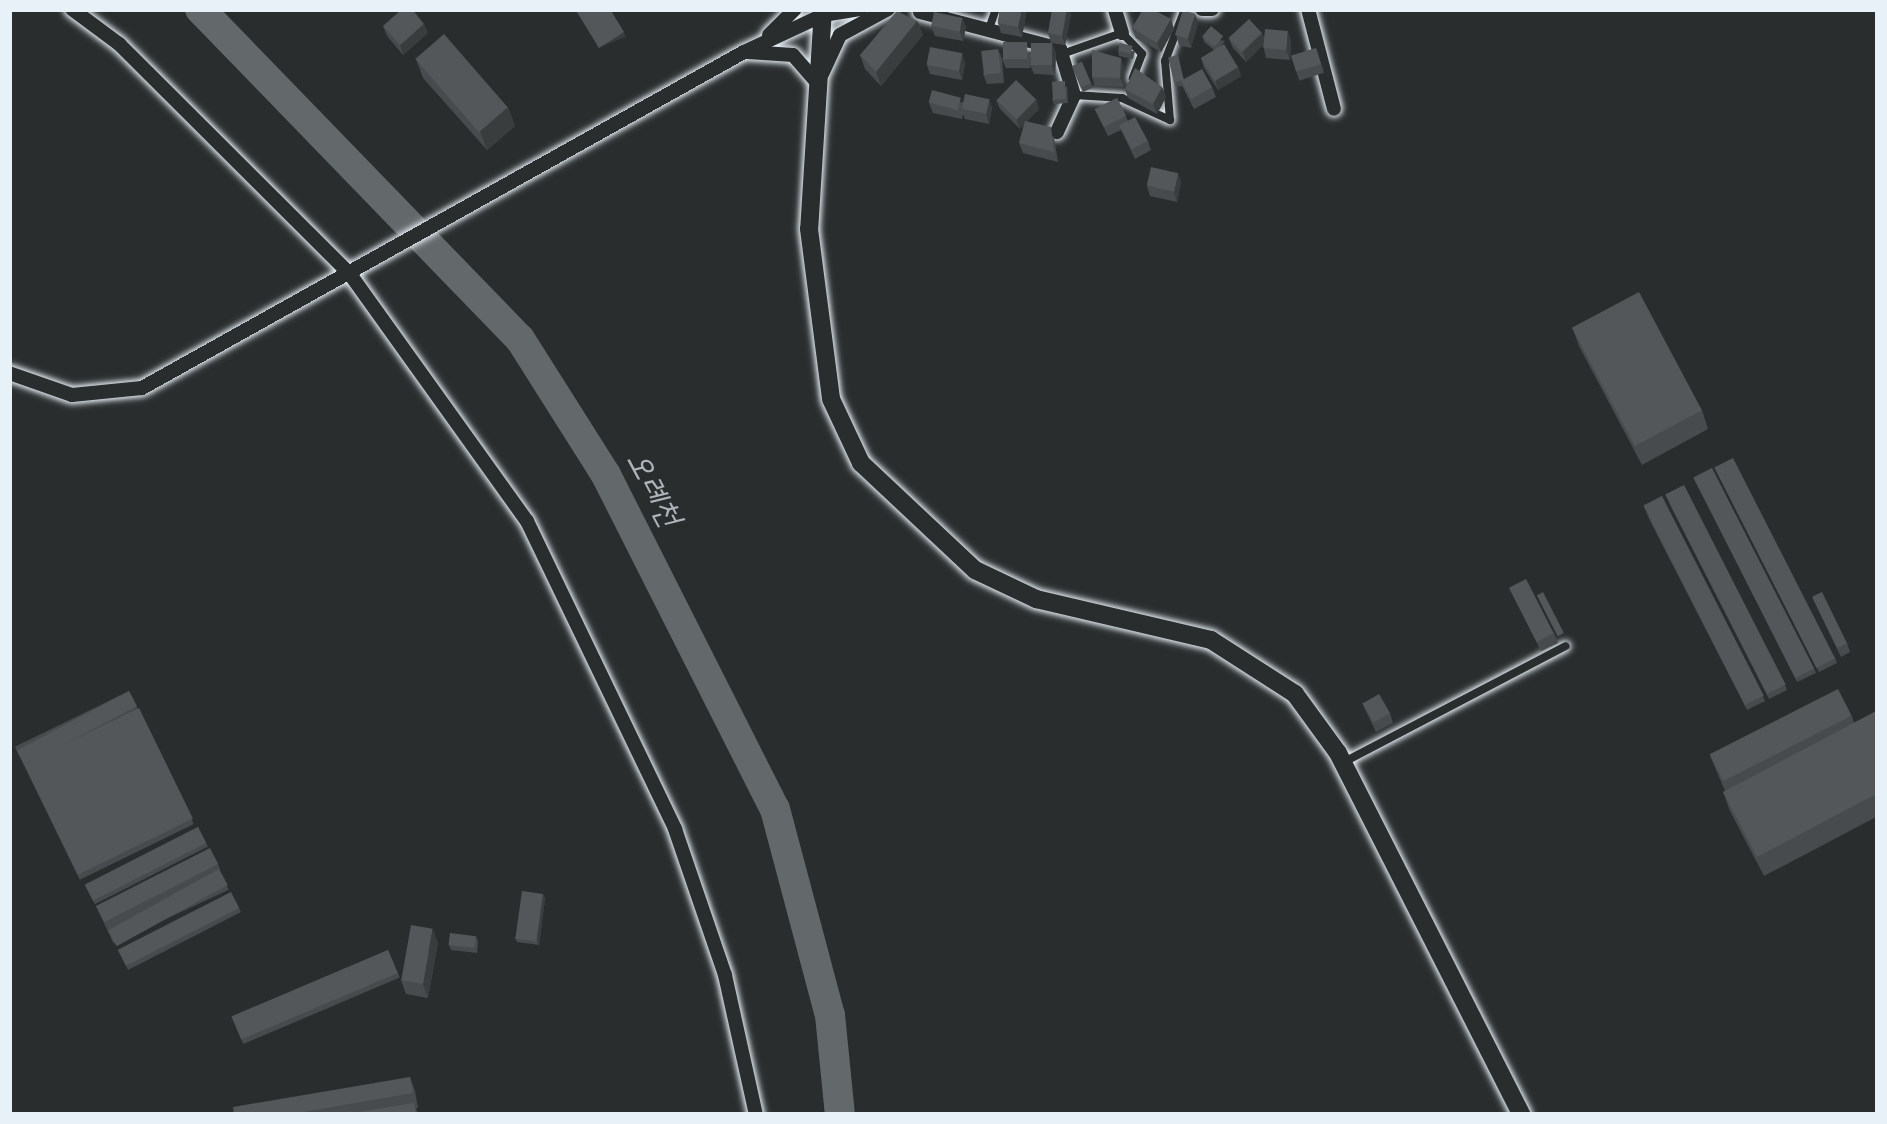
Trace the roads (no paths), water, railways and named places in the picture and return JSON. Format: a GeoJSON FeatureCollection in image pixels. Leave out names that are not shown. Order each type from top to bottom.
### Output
{"type":"FeatureCollection","features":[{"type":"Feature","properties":{"kind":"street"},"geometry":{"type":"LineString","coordinates":[[72,9],[119,44],[350,274],[527,521],[594,651],[701,897],[756,1115]]}},
{"type":"Feature","properties":{"kind":"street"},"geometry":{"type":"LineString","coordinates":[[744,52],[795,9]]}},
{"type":"Feature","properties":{"kind":"street"},"geometry":{"type":"LineString","coordinates":[[9,373],[72,395],[125,394],[350,274],[744,52],[823,12],[862,9]]}},
{"type":"Feature","properties":{"kind":"street"},"geometry":{"type":"LineString","coordinates":[[818,85],[840,34],[892,9],[920,10],[990,26],[1003,40],[1063,54],[1074,94],[1057,132]]}},
{"type":"Feature","properties":{"kind":"street"},"geometry":{"type":"LineString","coordinates":[[1115,9],[1122,33]]}},
{"type":"Feature","properties":{"kind":"street"},"geometry":{"type":"LineString","coordinates":[[1202,9],[1211,9]]}},
{"type":"Feature","properties":{"kind":"street"},"geometry":{"type":"LineString","coordinates":[[1308,9],[1334,109]]}},
{"type":"Feature","properties":{"kind":"street"},"geometry":{"type":"LineString","coordinates":[[823,12],[808,229],[831,399],[861,464],[976,570],[1036,599],[1211,640],[1264,668],[1315,717],[1343,763],[1522,1115]]}},
{"type":"Feature","properties":{"kind":"street"},"geometry":{"type":"LineString","coordinates":[[744,52],[794,56],[818,85]]}},
{"type":"Feature","properties":{"kind":"lane"},"geometry":{"type":"LineString","coordinates":[[990,26],[996,9]]}},
{"type":"Feature","properties":{"kind":"lane"},"geometry":{"type":"LineString","coordinates":[[1074,94],[1124,100],[1169,120],[1165,61],[1185,9]]}},
{"type":"Feature","properties":{"kind":"lane"},"geometry":{"type":"LineString","coordinates":[[1063,54],[1122,33],[1142,54],[1124,100]]}},
{"type":"Feature","properties":{"kind":"lane"},"geometry":{"type":"LineString","coordinates":[[1343,763],[1565,646]]}},
{"type":"Feature","properties":{"kind":"waterway","name":"오례천"},"geometry":{"type":"LineString","coordinates":[[200,9],[520,339],[606,475],[775,809],[830,1015],[840,1115]]}}]}
